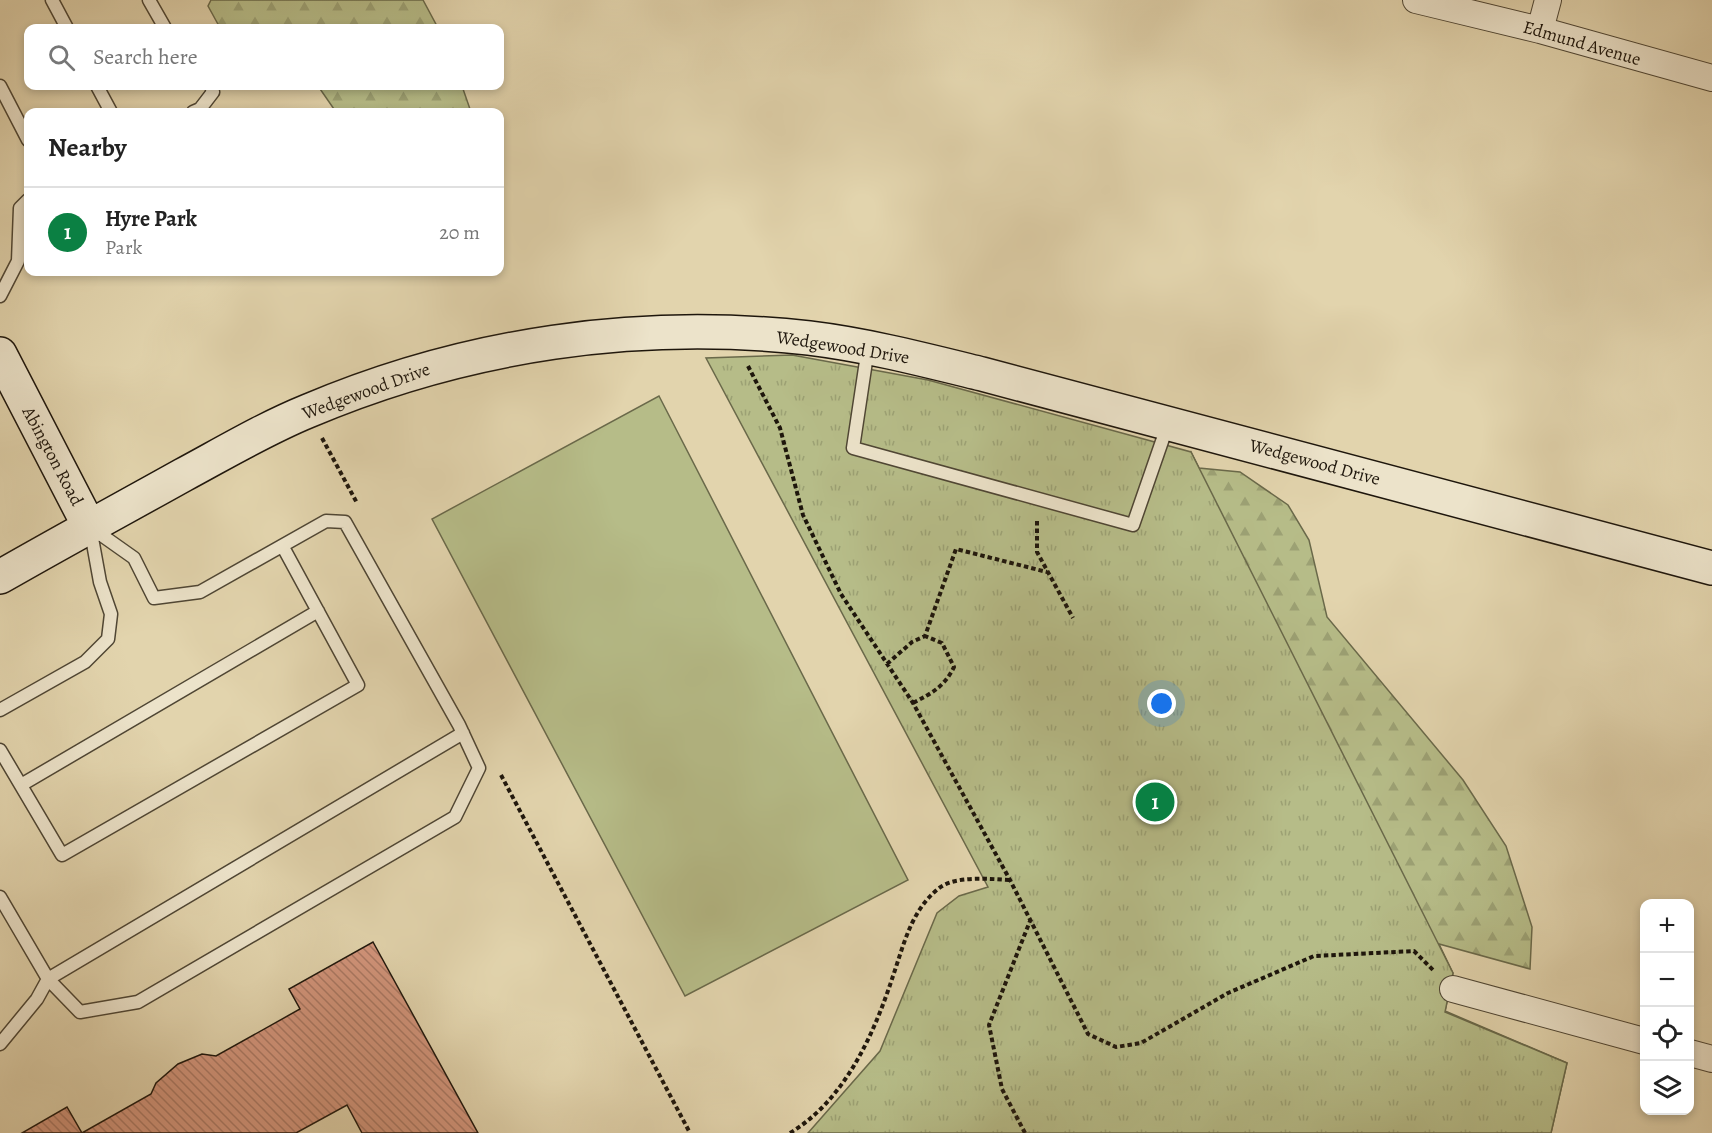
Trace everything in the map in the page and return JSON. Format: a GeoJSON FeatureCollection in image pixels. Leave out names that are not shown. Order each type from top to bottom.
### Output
{"type":"FeatureCollection","features":[{"type":"Feature","properties":{"kind":"street","name":"Edmund Avenue"},"geometry":{"type":"LineString","coordinates":[[1416,0],[1540,30],[1712,78]]}},
{"type":"Feature","properties":{"kind":"street"},"geometry":{"type":"LineString","coordinates":[[1540,30],[1548,0]]}},
{"type":"Feature","properties":{"kind":"street","name":"Wedgewood Drive"},"geometry":{"type":"LineString","coordinates":[[0,577],[264,431],[375,384],[474,357],[568,339],[619,334],[731,332],[868,347],[1168,423],[1712,568]]}},
{"type":"Feature","properties":{"kind":"street","name":"Abington Road"},"geometry":{"type":"LineString","coordinates":[[0,354],[90,526]]}},
{"type":"Feature","properties":{"kind":"street"},"geometry":{"type":"LineString","coordinates":[[1454,989],[1640,1040]]}},
{"type":"Feature","properties":{"kind":"street"},"geometry":{"type":"LineString","coordinates":[[1694,1054],[1712,1059]]}},
{"type":"Feature","properties":{"kind":"lane"},"geometry":{"type":"LineString","coordinates":[[52,0],[65,24]]}},
{"type":"Feature","properties":{"kind":"lane"},"geometry":{"type":"LineString","coordinates":[[149,0],[163,24]]}},
{"type":"Feature","properties":{"kind":"lane"},"geometry":{"type":"LineString","coordinates":[[0,86],[24,132]]}},
{"type":"Feature","properties":{"kind":"lane"},"geometry":{"type":"LineString","coordinates":[[99,90],[109,108]]}},
{"type":"Feature","properties":{"kind":"lane"},"geometry":{"type":"LineString","coordinates":[[201,108],[212,90]]}},
{"type":"Feature","properties":{"kind":"lane"},"geometry":{"type":"LineString","coordinates":[[0,296],[18,261],[20,208],[24,204]]}},
{"type":"Feature","properties":{"kind":"lane"},"geometry":{"type":"LineString","coordinates":[[868,347],[853,448],[1132,525],[1168,423]]}},
{"type":"Feature","properties":{"kind":"lane"},"geometry":{"type":"LineString","coordinates":[[0,897],[48,979],[80,1012],[138,1002],[455,817],[479,768],[463,733],[345,522],[326,521],[200,592],[154,598],[134,558],[90,526]]}},
{"type":"Feature","properties":{"kind":"lane"},"geometry":{"type":"LineString","coordinates":[[0,710],[85,662],[108,639],[111,614],[100,582],[90,526]]}},
{"type":"Feature","properties":{"kind":"lane"},"geometry":{"type":"LineString","coordinates":[[0,750],[62,855],[358,685],[283,547]]}},
{"type":"Feature","properties":{"kind":"lane"},"geometry":{"type":"LineString","coordinates":[[21,785],[318,611]]}},
{"type":"Feature","properties":{"kind":"lane"},"geometry":{"type":"LineString","coordinates":[[0,1044],[37,999],[48,979],[463,733]]}},
{"type":"Feature","properties":{"kind":"path"},"geometry":{"type":"LineString","coordinates":[[731,332],[780,428],[803,515],[841,594],[913,703],[1010,880],[1088,1034],[1116,1047],[1141,1043],[1228,993],[1314,956],[1414,951],[1454,989]]}},
{"type":"Feature","properties":{"kind":"path"},"geometry":{"type":"LineString","coordinates":[[1037,499],[1037,552],[1074,618]]}},
{"type":"Feature","properties":{"kind":"path"},"geometry":{"type":"LineString","coordinates":[[887,664],[912,642],[925,636],[956,549],[1047,572]]}},
{"type":"Feature","properties":{"kind":"path"},"geometry":{"type":"LineString","coordinates":[[913,703],[938,690],[948,681],[954,667],[942,643],[925,636]]}},
{"type":"Feature","properties":{"kind":"path"},"geometry":{"type":"LineString","coordinates":[[790,1133],[831,1098],[858,1059],[879,1019],[914,915],[940,887],[974,878],[1010,880]]}},
{"type":"Feature","properties":{"kind":"path"},"geometry":{"type":"LineString","coordinates":[[1025,1133],[1002,1089],[989,1025],[1030,921]]}},
{"type":"Feature","properties":{"kind":"green space"},"geometry":{"type":"Polygon","coordinates":[[[211,0],[423,0],[436,24],[218,24],[208,6],[211,0]]]}},
{"type":"Feature","properties":{"kind":"green space"},"geometry":{"type":"Polygon","coordinates":[[[321,90],[463,90],[470,108],[333,108],[321,90]]]}},
{"type":"Feature","properties":{"kind":"green space"},"geometry":{"type":"Polygon","coordinates":[[[792,355],[928,380],[1191,452],[1453,973],[1445,1012],[1567,1063],[1551,1133],[808,1133],[880,1051],[937,913],[959,896],[988,887],[706,358],[792,355]]]}},
{"type":"Feature","properties":{"kind":"green space"},"geometry":{"type":"Polygon","coordinates":[[[659,396],[908,880],[685,996],[432,519],[659,396]]]}},
{"type":"Feature","properties":{"kind":"green space"},"geometry":{"type":"Polygon","coordinates":[[[1191,452],[1199,468],[1240,472],[1288,505],[1309,540],[1327,617],[1463,780],[1506,846],[1532,927],[1530,969],[1439,944],[1453,973],[1445,1011],[1567,1063],[1551,1133],[842,1133],[978,913],[1191,452]]]}},
{"type":"Feature","properties":{"kind":"building"},"geometry":{"type":"Polygon","coordinates":[[[373,942],[478,1133],[362,1133],[347,1105],[296,1133],[82,1133],[151,1094],[156,1083],[178,1064],[202,1054],[216,1056],[300,1009],[289,989],[373,942]]]}},
{"type":"Feature","properties":{"kind":"building"},"geometry":{"type":"Polygon","coordinates":[[[67,1107],[82,1133],[22,1133],[67,1107]]]}},
{"type":"Feature","properties":{"kind":"place","name":"Hyre Park"},"geometry":{"type":"Point","coordinates":[1155,802]}}]}
